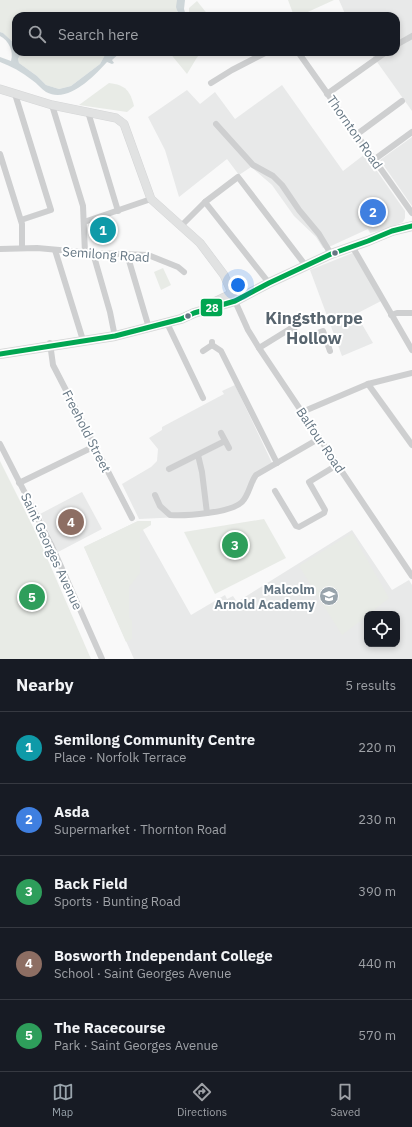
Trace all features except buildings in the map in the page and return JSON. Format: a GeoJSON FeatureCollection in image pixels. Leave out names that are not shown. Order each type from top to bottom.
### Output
{"type":"FeatureCollection","features":[{"type":"Feature","properties":{"kind":"highway"},"geometry":{"type":"LineString","coordinates":[[1,352],[167,323],[269,283],[331,254],[392,231],[412,226]]}},
{"type":"Feature","properties":{"kind":"highway"},"geometry":{"type":"LineString","coordinates":[[368,241],[412,232]]}},
{"type":"Feature","properties":{"kind":"highway"},"geometry":{"type":"LineString","coordinates":[[48,344],[107,337],[148,326],[180,314],[194,313]]}},
{"type":"Feature","properties":{"kind":"main road"},"geometry":{"type":"LineString","coordinates":[[0,90],[52,105],[116,118],[124,124],[151,199],[200,243],[224,275],[234,297]]}},
{"type":"Feature","properties":{"kind":"street"},"geometry":{"type":"LineString","coordinates":[[400,43],[412,36]]}},
{"type":"Feature","properties":{"kind":"street"},"geometry":{"type":"LineString","coordinates":[[211,83],[259,56]]}},
{"type":"Feature","properties":{"kind":"street","name":"Thornton Road"},"geometry":{"type":"LineString","coordinates":[[301,56],[412,213]]}},
{"type":"Feature","properties":{"kind":"street"},"geometry":{"type":"LineString","coordinates":[[327,94],[380,56]]}},
{"type":"Feature","properties":{"kind":"street"},"geometry":{"type":"LineString","coordinates":[[15,94],[51,210],[21,220]]}},
{"type":"Feature","properties":{"kind":"street"},"geometry":{"type":"LineString","coordinates":[[356,135],[402,101]]}},
{"type":"Feature","properties":{"kind":"street"},"geometry":{"type":"LineString","coordinates":[[52,105],[83,206],[85,253]]}},
{"type":"Feature","properties":{"kind":"street"},"geometry":{"type":"LineString","coordinates":[[88,112],[118,211]]}},
{"type":"Feature","properties":{"kind":"street"},"geometry":{"type":"LineString","coordinates":[[216,124],[253,165],[273,176],[282,185],[299,210],[319,234],[331,254]]}},
{"type":"Feature","properties":{"kind":"street"},"geometry":{"type":"LineString","coordinates":[[375,159],[412,132]]}},
{"type":"Feature","properties":{"kind":"street"},"geometry":{"type":"LineString","coordinates":[[0,154],[22,224],[22,248]]}},
{"type":"Feature","properties":{"kind":"street"},"geometry":{"type":"LineString","coordinates":[[181,226],[205,202],[238,177],[306,266]]}},
{"type":"Feature","properties":{"kind":"street"},"geometry":{"type":"LineString","coordinates":[[84,222],[151,199]]}},
{"type":"Feature","properties":{"kind":"street"},"geometry":{"type":"LineString","coordinates":[[205,202],[269,283]]}},
{"type":"Feature","properties":{"kind":"street"},"geometry":{"type":"LineString","coordinates":[[352,246],[412,350]]}},
{"type":"Feature","properties":{"kind":"street","name":"Semilong Road"},"geometry":{"type":"LineString","coordinates":[[0,249],[22,248],[92,254],[148,255],[178,267],[184,272]]}},
{"type":"Feature","properties":{"kind":"street"},"geometry":{"type":"LineString","coordinates":[[55,250],[82,337]]}},
{"type":"Feature","properties":{"kind":"street"},"geometry":{"type":"LineString","coordinates":[[92,254],[110,312],[114,332]]}},
{"type":"Feature","properties":{"kind":"street"},"geometry":{"type":"LineString","coordinates":[[127,254],[148,326]]}},
{"type":"Feature","properties":{"kind":"street","name":"Balfour Road"},"geometry":{"type":"LineString","coordinates":[[234,297],[248,330],[259,348],[412,576]]}},
{"type":"Feature","properties":{"kind":"street"},"geometry":{"type":"LineString","coordinates":[[391,315],[397,313],[412,313]]}},
{"type":"Feature","properties":{"kind":"street"},"geometry":{"type":"LineString","coordinates":[[287,318],[300,340],[323,331],[330,352]]}},
{"type":"Feature","properties":{"kind":"street"},"geometry":{"type":"LineString","coordinates":[[167,323],[203,398]]}},
{"type":"Feature","properties":{"kind":"street"},"geometry":{"type":"LineString","coordinates":[[259,348],[293,327]]}},
{"type":"Feature","properties":{"kind":"street"},"geometry":{"type":"LineString","coordinates":[[203,351],[212,343],[221,351],[277,463]]}},
{"type":"Feature","properties":{"kind":"street","name":"Freehold Street"},"geometry":{"type":"LineString","coordinates":[[48,344],[53,365],[132,518]]}},
{"type":"Feature","properties":{"kind":"street"},"geometry":{"type":"LineString","coordinates":[[302,412],[368,384],[412,373]]}},
{"type":"Feature","properties":{"kind":"street"},"geometry":{"type":"LineString","coordinates":[[368,384],[412,445]]}},
{"type":"Feature","properties":{"kind":"street"},"geometry":{"type":"LineString","coordinates":[[221,434],[229,448]]}},
{"type":"Feature","properties":{"kind":"street"},"geometry":{"type":"LineString","coordinates":[[155,495],[160,506],[170,515],[200,515],[234,507],[241,504],[253,478],[256,475],[320,438]]}},
{"type":"Feature","properties":{"kind":"street"},"geometry":{"type":"LineString","coordinates":[[169,469],[225,441]]}},
{"type":"Feature","properties":{"kind":"street","name":"Saint Georges Avenue"},"geometry":{"type":"LineString","coordinates":[[0,444],[51,544],[102,659]]}},
{"type":"Feature","properties":{"kind":"street"},"geometry":{"type":"LineString","coordinates":[[19,483],[95,446]]}},
{"type":"Feature","properties":{"kind":"street"},"geometry":{"type":"LineString","coordinates":[[198,455],[208,513]]}},
{"type":"Feature","properties":{"kind":"street"},"geometry":{"type":"LineString","coordinates":[[275,491],[278,502],[296,526],[299,527],[324,513],[325,510],[309,482],[337,465]]}},
{"type":"Feature","properties":{"kind":"shaded area"},"geometry":{"type":"Polygon","coordinates":[[[0,0],[177,0],[177,12],[12,12],[12,41],[0,32],[0,0]]]}},
{"type":"Feature","properties":{"kind":"shaded area"},"geometry":{"type":"Polygon","coordinates":[[[177,0],[185,0],[185,12],[178,12],[176,7],[177,0]]]}},
{"type":"Feature","properties":{"kind":"shaded area"},"geometry":{"type":"Polygon","coordinates":[[[288,0],[334,0],[308,12],[292,12],[288,0]]]}},
{"type":"Feature","properties":{"kind":"shaded area"},"geometry":{"type":"Polygon","coordinates":[[[339,0],[412,0],[412,111],[373,56],[400,56],[400,12],[344,12],[339,0]]]}},
{"type":"Feature","properties":{"kind":"shaded area"},"geometry":{"type":"Polygon","coordinates":[[[197,1],[206,12],[189,12],[189,8],[197,1]]]}},
{"type":"Feature","properties":{"kind":"shaded area"},"geometry":{"type":"Polygon","coordinates":[[[0,32],[12,41],[12,54],[8,43],[0,36],[0,32]]]}},
{"type":"Feature","properties":{"kind":"shaded area"},"geometry":{"type":"Polygon","coordinates":[[[20,56],[104,56],[100,64],[71,86],[59,89],[46,85],[37,76],[19,63],[18,59],[20,56]]]}},
{"type":"Feature","properties":{"kind":"shaded area"},"geometry":{"type":"Polygon","coordinates":[[[20,56],[18,59],[19,63],[37,76],[46,85],[59,89],[71,86],[100,64],[104,56],[116,56],[112,60],[114,63],[112,64],[107,62],[95,75],[80,87],[71,92],[54,95],[46,92],[34,81],[12,67],[0,62],[0,57],[11,61],[12,57],[20,56]]]}},
{"type":"Feature","properties":{"kind":"shaded area"},"geometry":{"type":"Polygon","coordinates":[[[172,56],[198,56],[187,74],[172,56]]]}},
{"type":"Feature","properties":{"kind":"shaded area"},"geometry":{"type":"Polygon","coordinates":[[[109,83],[120,85],[131,96],[134,106],[127,112],[79,105],[109,83]]]}},
{"type":"Feature","properties":{"kind":"shaded area"},"geometry":{"type":"Polygon","coordinates":[[[282,85],[343,171],[365,154],[405,211],[405,218],[403,222],[384,230],[370,233],[368,229],[331,246],[323,248],[316,237],[294,216],[272,185],[251,167],[239,175],[227,159],[179,197],[165,150],[148,117],[187,90],[200,104],[215,92],[235,119],[282,85]]]}},
{"type":"Feature","properties":{"kind":"shaded area"},"geometry":{"type":"Polygon","coordinates":[[[412,137],[412,206],[380,160],[412,137]]]}},
{"type":"Feature","properties":{"kind":"shaded area"},"geometry":{"type":"Polygon","coordinates":[[[355,252],[383,300],[356,314],[373,343],[342,356],[310,270],[355,252]]]}},
{"type":"Feature","properties":{"kind":"shaded area"},"geometry":{"type":"Polygon","coordinates":[[[163,268],[171,285],[161,290],[154,272],[163,268]]]}},
{"type":"Feature","properties":{"kind":"shaded area"},"geometry":{"type":"Polygon","coordinates":[[[235,385],[273,465],[255,479],[243,504],[202,516],[139,519],[122,484],[151,467],[157,461],[158,449],[149,438],[162,430],[162,427],[224,394],[222,391],[235,385]]]}},
{"type":"Feature","properties":{"kind":"shaded area"},"geometry":{"type":"Polygon","coordinates":[[[0,461],[37,535],[91,659],[0,659],[0,461]]]}},
{"type":"Feature","properties":{"kind":"shaded area"},"geometry":{"type":"Polygon","coordinates":[[[82,492],[102,529],[58,552],[40,514],[82,492]]]}},
{"type":"Feature","properties":{"kind":"shaded area"},"geometry":{"type":"Polygon","coordinates":[[[264,519],[286,558],[215,594],[184,532],[264,519]]]}},
{"type":"Feature","properties":{"kind":"shaded area"},"geometry":{"type":"Polygon","coordinates":[[[138,521],[191,615],[225,595],[227,599],[233,596],[237,602],[352,530],[392,590],[409,580],[412,585],[412,659],[134,659],[84,547],[138,521]]]}},
{"type":"Feature","properties":{"kind":"shaded area"},"geometry":{"type":"Polygon","coordinates":[[[138,521],[151,521],[151,525],[141,531],[140,534],[140,573],[129,587],[129,617],[132,621],[132,639],[126,642],[84,547],[138,521]]]}},
{"type":"Feature","properties":{"kind":"shaded area"},"geometry":{"type":"Polygon","coordinates":[[[352,533],[389,598],[373,611],[364,611],[364,618],[342,635],[299,566],[352,533]]]}},
{"type":"Feature","properties":{"kind":"transit line","name":"28"},"geometry":{"type":"LineString","coordinates":[[0,354],[115,336],[181,319],[194,313],[235,301],[269,283],[331,254],[392,231],[412,226]]}},
{"type":"Feature","properties":{"kind":"place","name":"Asda"},"geometry":{"type":"Point","coordinates":[373,212]}},
{"type":"Feature","properties":{"kind":"place","name":"Semilong Community Centre"},"geometry":{"type":"Point","coordinates":[103,230]}},
{"type":"Feature","properties":{"kind":"place","name":"Bosworth Independant College"},"geometry":{"type":"Point","coordinates":[71,522]}},
{"type":"Feature","properties":{"kind":"place","name":"Back Field"},"geometry":{"type":"Point","coordinates":[235,545]}},
{"type":"Feature","properties":{"kind":"place","name":"Malcolm Arnold Academy"},"geometry":{"type":"Point","coordinates":[329,596]}},
{"type":"Feature","properties":{"kind":"place","name":"The Racecourse"},"geometry":{"type":"Point","coordinates":[32,597]}},
{"type":"Feature","properties":{"kind":"district","name":"Kingsthorpe Hollow"},"geometry":{"type":"Point","coordinates":[314,328]}}]}
